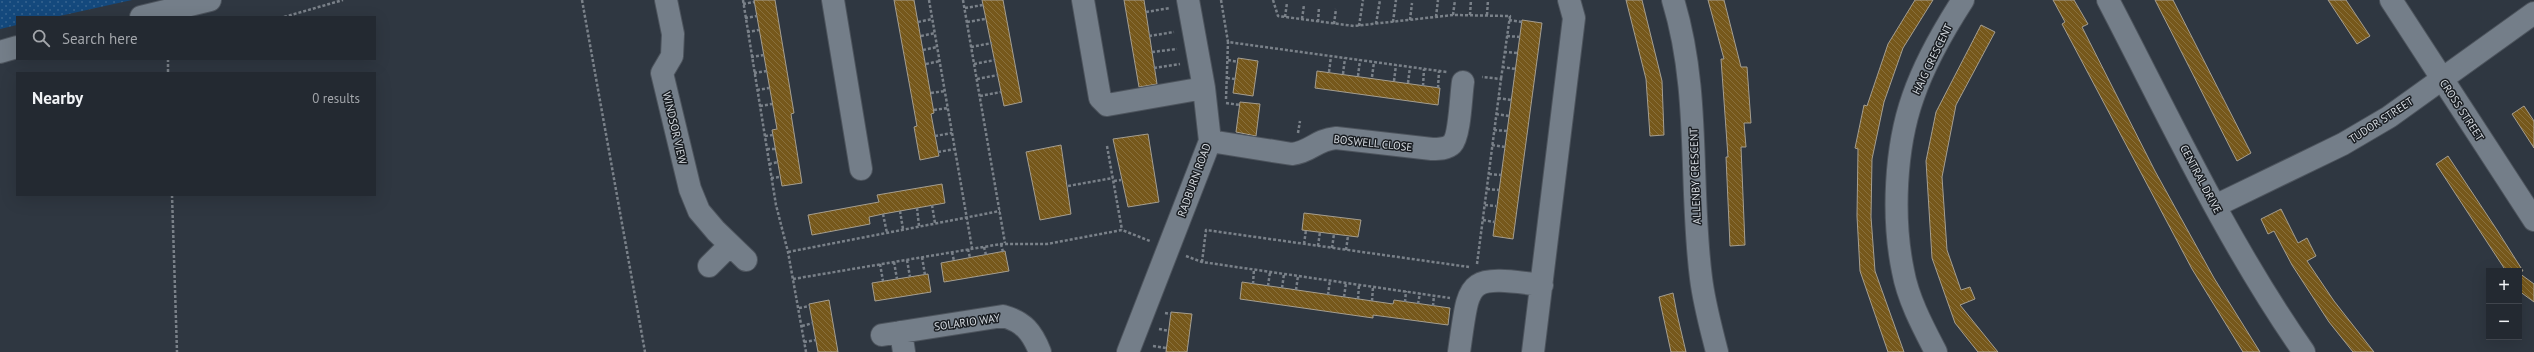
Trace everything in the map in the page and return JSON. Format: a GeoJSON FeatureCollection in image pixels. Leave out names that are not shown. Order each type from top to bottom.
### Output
{"type":"FeatureCollection","features":[{"type":"Feature","properties":{"kind":"street"},"geometry":{"type":"LineString","coordinates":[[145,16],[210,0]]}},
{"type":"Feature","properties":{"kind":"street","name":"WINDSOR VIEW"},"geometry":{"type":"LineString","coordinates":[[666,0],[673,34],[672,56],[662,73],[690,189],[700,211],[738,253],[709,266]]}},
{"type":"Feature","properties":{"kind":"street"},"geometry":{"type":"LineString","coordinates":[[833,0],[861,169]]}},
{"type":"Feature","properties":{"kind":"street"},"geometry":{"type":"LineString","coordinates":[[1083,0],[1102,103],[1107,105],[1204,88]]}},
{"type":"Feature","properties":{"kind":"street"},"geometry":{"type":"LineString","coordinates":[[1533,352],[1574,18],[1569,0]]}},
{"type":"Feature","properties":{"kind":"street","name":"ALLENBY CRESCENT"},"geometry":{"type":"LineString","coordinates":[[1673,0],[1684,34],[1689,70],[1701,278],[1718,352]]}},
{"type":"Feature","properties":{"kind":"street","name":"HAIG CRESCENT"},"geometry":{"type":"LineString","coordinates":[[1936,352],[1922,326],[1903,272],[1897,235],[1897,185],[1902,146],[1912,98],[1940,38],[1963,0]]}},
{"type":"Feature","properties":{"kind":"street","name":"CENTRAL DRIVE"},"geometry":{"type":"LineString","coordinates":[[2108,0],[2215,206],[2271,305],[2304,352]]}},
{"type":"Feature","properties":{"kind":"street","name":"CROSS STREET"},"geometry":{"type":"LineString","coordinates":[[2391,0],[2534,220]]}},
{"type":"Feature","properties":{"kind":"street","name":"RADBURN ROAD"},"geometry":{"type":"LineString","coordinates":[[1128,352],[1210,141],[1204,88],[1180,4]]}},
{"type":"Feature","properties":{"kind":"street","name":"TUDOR STREET"},"geometry":{"type":"LineString","coordinates":[[2215,206],[2343,144],[2389,117],[2534,13]]}},
{"type":"Feature","properties":{"kind":"street"},"geometry":{"type":"LineString","coordinates":[[0,52],[16,47]]}},
{"type":"Feature","properties":{"kind":"street","name":"BOSWELL CLOSE"},"geometry":{"type":"LineString","coordinates":[[1210,141],[1292,154],[1302,153],[1322,139],[1336,138],[1441,149],[1454,143],[1463,78]]}},
{"type":"Feature","properties":{"kind":"street"},"geometry":{"type":"LineString","coordinates":[[1459,352],[1466,300],[1471,290],[1480,283],[1491,280],[1542,285]]}},
{"type":"Feature","properties":{"kind":"street","name":"SOLARIO WAY"},"geometry":{"type":"LineString","coordinates":[[895,340],[1003,316],[1016,320],[1025,325],[1033,335],[1040,352]]}},
{"type":"Feature","properties":{"kind":"path"},"geometry":{"type":"LineString","coordinates":[[287,16],[343,0]]}},
{"type":"Feature","properties":{"kind":"path"},"geometry":{"type":"LineString","coordinates":[[582,0],[645,352]]}},
{"type":"Feature","properties":{"kind":"path"},"geometry":{"type":"LineString","coordinates":[[929,0],[972,248]]}},
{"type":"Feature","properties":{"kind":"path"},"geometry":{"type":"LineString","coordinates":[[963,0],[1005,243]]}},
{"type":"Feature","properties":{"kind":"path"},"geometry":{"type":"LineString","coordinates":[[1221,0],[1228,42],[1226,110]]}},
{"type":"Feature","properties":{"kind":"path"},"geometry":{"type":"LineString","coordinates":[[1202,262],[1206,230],[1477,268],[1502,67],[1510,16],[1453,15],[1359,26],[1278,16],[1273,0]]}},
{"type":"Feature","properties":{"kind":"path"},"geometry":{"type":"LineString","coordinates":[[1359,26],[1362,0]]}},
{"type":"Feature","properties":{"kind":"path"},"geometry":{"type":"LineString","coordinates":[[1376,24],[1380,0]]}},
{"type":"Feature","properties":{"kind":"path"},"geometry":{"type":"LineString","coordinates":[[1393,22],[1396,0]]}},
{"type":"Feature","properties":{"kind":"path"},"geometry":{"type":"LineString","coordinates":[[1436,17],[1438,0]]}},
{"type":"Feature","properties":{"kind":"path"},"geometry":{"type":"LineString","coordinates":[[1453,15],[1455,0]]}},
{"type":"Feature","properties":{"kind":"path"},"geometry":{"type":"LineString","coordinates":[[1470,15],[1471,0]]}},
{"type":"Feature","properties":{"kind":"path"},"geometry":{"type":"LineString","coordinates":[[1487,16],[1488,0]]}},
{"type":"Feature","properties":{"kind":"path"},"geometry":{"type":"LineString","coordinates":[[754,2],[743,2],[747,32],[771,178],[788,252],[806,352]]}},
{"type":"Feature","properties":{"kind":"path"},"geometry":{"type":"LineString","coordinates":[[1285,17],[1287,3]]}},
{"type":"Feature","properties":{"kind":"path"},"geometry":{"type":"LineString","coordinates":[[1410,20],[1412,3]]}},
{"type":"Feature","properties":{"kind":"path"},"geometry":{"type":"LineString","coordinates":[[1146,12],[1180,4]]}},
{"type":"Feature","properties":{"kind":"path"},"geometry":{"type":"LineString","coordinates":[[965,8],[983,5]]}},
{"type":"Feature","properties":{"kind":"path"},"geometry":{"type":"LineString","coordinates":[[1302,19],[1304,5]]}},
{"type":"Feature","properties":{"kind":"path"},"geometry":{"type":"LineString","coordinates":[[1318,22],[1320,7]]}},
{"type":"Feature","properties":{"kind":"path"},"geometry":{"type":"LineString","coordinates":[[1334,24],[1336,9]]}},
{"type":"Feature","properties":{"kind":"path"},"geometry":{"type":"LineString","coordinates":[[745,18],[757,16]]}},
{"type":"Feature","properties":{"kind":"path"},"geometry":{"type":"LineString","coordinates":[[918,22],[932,19]]}},
{"type":"Feature","properties":{"kind":"path"},"geometry":{"type":"LineString","coordinates":[[967,22],[986,19]]}},
{"type":"Feature","properties":{"kind":"path"},"geometry":{"type":"LineString","coordinates":[[1509,20],[1522,22]]}},
{"type":"Feature","properties":{"kind":"path"},"geometry":{"type":"LineString","coordinates":[[747,32],[759,30]]}},
{"type":"Feature","properties":{"kind":"path"},"geometry":{"type":"LineString","coordinates":[[1149,36],[1175,31]]}},
{"type":"Feature","properties":{"kind":"path"},"geometry":{"type":"LineString","coordinates":[[921,36],[935,33]]}},
{"type":"Feature","properties":{"kind":"path"},"geometry":{"type":"LineString","coordinates":[[1507,36],[1520,38]]}},
{"type":"Feature","properties":{"kind":"path"},"geometry":{"type":"LineString","coordinates":[[1228,42],[1439,71],[1463,78],[1501,79]]}},
{"type":"Feature","properties":{"kind":"path"},"geometry":{"type":"LineString","coordinates":[[971,47],[992,43]]}},
{"type":"Feature","properties":{"kind":"path"},"geometry":{"type":"LineString","coordinates":[[923,50],[937,47]]}},
{"type":"Feature","properties":{"kind":"path"},"geometry":{"type":"LineString","coordinates":[[1152,52],[1178,49]]}},
{"type":"Feature","properties":{"kind":"path"},"geometry":{"type":"LineString","coordinates":[[1504,52],[1518,53]]}},
{"type":"Feature","properties":{"kind":"path"},"geometry":{"type":"LineString","coordinates":[[752,56],[764,55]]}},
{"type":"Feature","properties":{"kind":"path"},"geometry":{"type":"LineString","coordinates":[[1329,72],[1332,56]]}},
{"type":"Feature","properties":{"kind":"path"},"geometry":{"type":"LineString","coordinates":[[1343,74],[1345,58]]}},
{"type":"Feature","properties":{"kind":"path"},"geometry":{"type":"LineString","coordinates":[[168,60],[168,72]]}},
{"type":"Feature","properties":{"kind":"path"},"geometry":{"type":"LineString","coordinates":[[974,64],[995,60]]}},
{"type":"Feature","properties":{"kind":"path"},"geometry":{"type":"LineString","coordinates":[[1228,60],[1238,62]]}},
{"type":"Feature","properties":{"kind":"path"},"geometry":{"type":"LineString","coordinates":[[1358,76],[1360,60]]}},
{"type":"Feature","properties":{"kind":"path"},"geometry":{"type":"LineString","coordinates":[[926,64],[940,61]]}},
{"type":"Feature","properties":{"kind":"path"},"geometry":{"type":"LineString","coordinates":[[1372,77],[1374,62]]}},
{"type":"Feature","properties":{"kind":"path"},"geometry":{"type":"LineString","coordinates":[[1154,68],[1181,64]]}},
{"type":"Feature","properties":{"kind":"path"},"geometry":{"type":"LineString","coordinates":[[1394,81],[1396,65]]}},
{"type":"Feature","properties":{"kind":"path"},"geometry":{"type":"LineString","coordinates":[[1408,84],[1410,67]]}},
{"type":"Feature","properties":{"kind":"path"},"geometry":{"type":"LineString","coordinates":[[1502,67],[1516,69]]}},
{"type":"Feature","properties":{"kind":"path"},"geometry":{"type":"LineString","coordinates":[[1423,86],[1424,69]]}},
{"type":"Feature","properties":{"kind":"path"},"geometry":{"type":"LineString","coordinates":[[754,74],[767,71]]}},
{"type":"Feature","properties":{"kind":"path"},"geometry":{"type":"LineString","coordinates":[[1438,88],[1439,71]]}},
{"type":"Feature","properties":{"kind":"path"},"geometry":{"type":"LineString","coordinates":[[977,79],[998,75]]}},
{"type":"Feature","properties":{"kind":"path"},"geometry":{"type":"LineString","coordinates":[[1227,78],[1235,79]]}},
{"type":"Feature","properties":{"kind":"path"},"geometry":{"type":"LineString","coordinates":[[757,90],[770,88]]}},
{"type":"Feature","properties":{"kind":"path"},"geometry":{"type":"LineString","coordinates":[[931,94],[945,91]]}},
{"type":"Feature","properties":{"kind":"path"},"geometry":{"type":"LineString","coordinates":[[980,96],[1001,92]]}},
{"type":"Feature","properties":{"kind":"path"},"geometry":{"type":"LineString","coordinates":[[1498,98],[1511,100]]}},
{"type":"Feature","properties":{"kind":"path"},"geometry":{"type":"LineString","coordinates":[[1226,103],[1240,105]]}},
{"type":"Feature","properties":{"kind":"path"},"geometry":{"type":"LineString","coordinates":[[760,106],[772,104]]}},
{"type":"Feature","properties":{"kind":"path"},"geometry":{"type":"LineString","coordinates":[[934,110],[948,108]]}},
{"type":"Feature","properties":{"kind":"path"},"geometry":{"type":"LineString","coordinates":[[1496,114],[1509,116]]}},
{"type":"Feature","properties":{"kind":"path"},"geometry":{"type":"LineString","coordinates":[[1297,134],[1300,121]]}},
{"type":"Feature","properties":{"kind":"path"},"geometry":{"type":"LineString","coordinates":[[1494,130],[1507,131]]}},
{"type":"Feature","properties":{"kind":"path"},"geometry":{"type":"LineString","coordinates":[[935,136],[952,133]]}},
{"type":"Feature","properties":{"kind":"path"},"geometry":{"type":"LineString","coordinates":[[765,136],[773,134]]}},
{"type":"Feature","properties":{"kind":"path"},"geometry":{"type":"LineString","coordinates":[[1492,145],[1505,147]]}},
{"type":"Feature","properties":{"kind":"path"},"geometry":{"type":"LineString","coordinates":[[1107,146],[1122,230]]}},
{"type":"Feature","properties":{"kind":"path"},"geometry":{"type":"LineString","coordinates":[[767,150],[776,149]]}},
{"type":"Feature","properties":{"kind":"path"},"geometry":{"type":"LineString","coordinates":[[938,152],[955,149]]}},
{"type":"Feature","properties":{"kind":"path"},"geometry":{"type":"LineString","coordinates":[[769,164],[778,162]]}},
{"type":"Feature","properties":{"kind":"path"},"geometry":{"type":"LineString","coordinates":[[1489,174],[1501,175]]}},
{"type":"Feature","properties":{"kind":"path"},"geometry":{"type":"LineString","coordinates":[[771,178],[780,177]]}},
{"type":"Feature","properties":{"kind":"path"},"geometry":{"type":"LineString","coordinates":[[1068,186],[1113,179],[1121,180]]}},
{"type":"Feature","properties":{"kind":"path"},"geometry":{"type":"LineString","coordinates":[[1487,189],[1498,190]]}},
{"type":"Feature","properties":{"kind":"path"},"geometry":{"type":"LineString","coordinates":[[172,196],[177,352]]}},
{"type":"Feature","properties":{"kind":"path"},"geometry":{"type":"LineString","coordinates":[[1485,205],[1496,206]]}},
{"type":"Feature","properties":{"kind":"path"},"geometry":{"type":"LineString","coordinates":[[932,206],[935,223]]}},
{"type":"Feature","properties":{"kind":"path"},"geometry":{"type":"LineString","coordinates":[[916,208],[919,226]]}},
{"type":"Feature","properties":{"kind":"path"},"geometry":{"type":"LineString","coordinates":[[900,211],[903,229]]}},
{"type":"Feature","properties":{"kind":"path"},"geometry":{"type":"LineString","coordinates":[[788,252],[1000,211]]}},
{"type":"Feature","properties":{"kind":"path"},"geometry":{"type":"LineString","coordinates":[[883,214],[887,233]]}},
{"type":"Feature","properties":{"kind":"path"},"geometry":{"type":"LineString","coordinates":[[1483,220],[1494,222]]}},
{"type":"Feature","properties":{"kind":"path"},"geometry":{"type":"LineString","coordinates":[[793,279],[984,246],[1005,243],[1047,244],[1122,230],[1202,262],[1466,300]]}},
{"type":"Feature","properties":{"kind":"path"},"geometry":{"type":"LineString","coordinates":[[1304,244],[1306,230]]}},
{"type":"Feature","properties":{"kind":"path"},"geometry":{"type":"LineString","coordinates":[[1318,246],[1320,232]]}},
{"type":"Feature","properties":{"kind":"path"},"geometry":{"type":"LineString","coordinates":[[1332,248],[1334,234]]}},
{"type":"Feature","properties":{"kind":"path"},"geometry":{"type":"LineString","coordinates":[[1346,250],[1348,236]]}},
{"type":"Feature","properties":{"kind":"path"},"geometry":{"type":"LineString","coordinates":[[1001,244],[1003,252]]}},
{"type":"Feature","properties":{"kind":"path"},"geometry":{"type":"LineString","coordinates":[[984,246],[986,255]]}},
{"type":"Feature","properties":{"kind":"path"},"geometry":{"type":"LineString","coordinates":[[968,249],[970,258]]}},
{"type":"Feature","properties":{"kind":"path"},"geometry":{"type":"LineString","coordinates":[[952,252],[954,260]]}},
{"type":"Feature","properties":{"kind":"path"},"geometry":{"type":"LineString","coordinates":[[922,257],[925,274]]}},
{"type":"Feature","properties":{"kind":"path"},"geometry":{"type":"LineString","coordinates":[[907,260],[910,277]]}},
{"type":"Feature","properties":{"kind":"path"},"geometry":{"type":"LineString","coordinates":[[894,262],[897,279]]}},
{"type":"Feature","properties":{"kind":"path"},"geometry":{"type":"LineString","coordinates":[[880,264],[883,281]]}},
{"type":"Feature","properties":{"kind":"path"},"geometry":{"type":"LineString","coordinates":[[1252,284],[1254,270]]}},
{"type":"Feature","properties":{"kind":"path"},"geometry":{"type":"LineString","coordinates":[[1268,286],[1270,272]]}},
{"type":"Feature","properties":{"kind":"path"},"geometry":{"type":"LineString","coordinates":[[1282,288],[1284,274]]}},
{"type":"Feature","properties":{"kind":"path"},"geometry":{"type":"LineString","coordinates":[[1296,290],[1298,276]]}},
{"type":"Feature","properties":{"kind":"path"},"geometry":{"type":"LineString","coordinates":[[1328,295],[1330,280]]}},
{"type":"Feature","properties":{"kind":"path"},"geometry":{"type":"LineString","coordinates":[[1344,297],[1346,283]]}},
{"type":"Feature","properties":{"kind":"path"},"geometry":{"type":"LineString","coordinates":[[1358,299],[1359,285]]}},
{"type":"Feature","properties":{"kind":"path"},"geometry":{"type":"LineString","coordinates":[[1372,301],[1373,287]]}},
{"type":"Feature","properties":{"kind":"path"},"geometry":{"type":"LineString","coordinates":[[1405,302],[1406,291]]}},
{"type":"Feature","properties":{"kind":"path"},"geometry":{"type":"LineString","coordinates":[[1418,304],[1420,293]]}},
{"type":"Feature","properties":{"kind":"path"},"geometry":{"type":"LineString","coordinates":[[1433,306],[1434,295]]}},
{"type":"Feature","properties":{"kind":"path"},"geometry":{"type":"LineString","coordinates":[[799,308],[810,306]]}},
{"type":"Feature","properties":{"kind":"path"},"geometry":{"type":"LineString","coordinates":[[1165,313],[1171,314]]}},
{"type":"Feature","properties":{"kind":"path"},"geometry":{"type":"LineString","coordinates":[[802,326],[813,323]]}},
{"type":"Feature","properties":{"kind":"path"},"geometry":{"type":"LineString","coordinates":[[1159,329],[1169,331]]}},
{"type":"Feature","properties":{"kind":"path"},"geometry":{"type":"LineString","coordinates":[[804,342],[816,340]]}},
{"type":"Feature","properties":{"kind":"path"},"geometry":{"type":"LineString","coordinates":[[1153,346],[1166,348]]}},
{"type":"Feature","properties":{"kind":"shaded area"},"geometry":{"type":"Polygon","coordinates":[[[0,0],[132,0],[60,16],[16,16],[16,25],[0,29],[0,0]]]}},
{"type":"Feature","properties":{"kind":"building"},"geometry":{"type":"Polygon","coordinates":[[[754,0],[775,0],[794,113],[791,114],[802,183],[782,186],[772,130],[777,129],[754,0]]]}},
{"type":"Feature","properties":{"kind":"building"},"geometry":{"type":"Polygon","coordinates":[[[894,0],[914,0],[934,113],[931,114],[939,156],[920,160],[914,127],[917,126],[894,0]]]}},
{"type":"Feature","properties":{"kind":"building"},"geometry":{"type":"Polygon","coordinates":[[[982,0],[1003,0],[1022,102],[1004,106],[982,0]]]}},
{"type":"Feature","properties":{"kind":"building"},"geometry":{"type":"Polygon","coordinates":[[[1124,0],[1144,0],[1157,84],[1139,87],[1124,0]]]}},
{"type":"Feature","properties":{"kind":"building"},"geometry":{"type":"Polygon","coordinates":[[[1626,0],[1642,0],[1662,81],[1664,135],[1650,136],[1646,79],[1626,0]]]}},
{"type":"Feature","properties":{"kind":"building"},"geometry":{"type":"Polygon","coordinates":[[[1708,0],[1724,0],[1741,67],[1747,67],[1751,123],[1744,123],[1746,147],[1741,147],[1745,245],[1730,246],[1726,157],[1728,157],[1721,59],[1724,59],[1708,0]]]}},
{"type":"Feature","properties":{"kind":"building"},"geometry":{"type":"Polygon","coordinates":[[[1915,0],[1933,0],[1903,48],[1884,102],[1872,159],[1871,217],[1875,271],[1904,352],[1888,352],[1860,271],[1857,216],[1858,149],[1855,148],[1864,105],[1867,106],[1888,44],[1915,0]]]}},
{"type":"Feature","properties":{"kind":"building"},"geometry":{"type":"Polygon","coordinates":[[[2053,0],[2074,0],[2088,24],[2082,27],[2155,171],[2214,278],[2260,352],[2243,352],[2192,269],[2062,24],[2065,22],[2053,0]]]}},
{"type":"Feature","properties":{"kind":"building"},"geometry":{"type":"Polygon","coordinates":[[[2155,0],[2173,0],[2251,153],[2237,161],[2155,0]]]}},
{"type":"Feature","properties":{"kind":"building"},"geometry":{"type":"Polygon","coordinates":[[[2328,0],[2346,0],[2370,36],[2357,44],[2328,0]]]}},
{"type":"Feature","properties":{"kind":"building"},"geometry":{"type":"Polygon","coordinates":[[[1522,20],[1542,23],[1513,239],[1493,236],[1522,20]]]}},
{"type":"Feature","properties":{"kind":"building"},"geometry":{"type":"Polygon","coordinates":[[[1981,25],[1995,32],[1956,105],[1942,177],[1947,250],[1961,290],[1970,287],[1975,299],[1960,305],[1998,352],[1978,352],[1955,323],[1932,258],[1926,161],[1936,112],[1981,25]]]}},
{"type":"Feature","properties":{"kind":"building"},"geometry":{"type":"Polygon","coordinates":[[[1238,58],[1258,61],[1253,96],[1233,93],[1238,58]]]}},
{"type":"Feature","properties":{"kind":"building"},"geometry":{"type":"Polygon","coordinates":[[[1317,71],[1440,88],[1438,105],[1315,88],[1317,71]]]}},
{"type":"Feature","properties":{"kind":"building"},"geometry":{"type":"Polygon","coordinates":[[[1240,102],[1260,104],[1256,136],[1236,132],[1240,102]]]}},
{"type":"Feature","properties":{"kind":"building"},"geometry":{"type":"Polygon","coordinates":[[[2524,106],[2534,121],[2534,148],[2512,114],[2524,106]]]}},
{"type":"Feature","properties":{"kind":"building"},"geometry":{"type":"Polygon","coordinates":[[[1148,134],[1159,202],[1128,207],[1113,139],[1148,134]]]}},
{"type":"Feature","properties":{"kind":"building"},"geometry":{"type":"Polygon","coordinates":[[[1061,145],[1071,214],[1040,220],[1026,152],[1061,145]]]}},
{"type":"Feature","properties":{"kind":"building"},"geometry":{"type":"Polygon","coordinates":[[[2448,156],[2521,268],[2504,268],[2436,164],[2448,156]]]}},
{"type":"Feature","properties":{"kind":"building"},"geometry":{"type":"Polygon","coordinates":[[[942,184],[945,203],[869,217],[870,224],[812,235],[808,215],[879,202],[877,195],[942,184]]]}},
{"type":"Feature","properties":{"kind":"building"},"geometry":{"type":"Polygon","coordinates":[[[2281,209],[2298,243],[2307,238],[2316,256],[2307,261],[2334,301],[2374,352],[2353,352],[2329,322],[2292,265],[2274,231],[2268,234],[2261,219],[2281,209]]]}},
{"type":"Feature","properties":{"kind":"building"},"geometry":{"type":"Polygon","coordinates":[[[1304,213],[1361,220],[1358,237],[1302,230],[1304,213]]]}},
{"type":"Feature","properties":{"kind":"building"},"geometry":{"type":"Polygon","coordinates":[[[1005,251],[1009,271],[944,282],[941,263],[1005,251]]]}},
{"type":"Feature","properties":{"kind":"building"},"geometry":{"type":"Polygon","coordinates":[[[928,274],[931,292],[875,301],[872,283],[928,274]]]}},
{"type":"Feature","properties":{"kind":"building"},"geometry":{"type":"Polygon","coordinates":[[[2522,275],[2534,284],[2534,302],[2522,293],[2522,275]]]}},
{"type":"Feature","properties":{"kind":"building"},"geometry":{"type":"Polygon","coordinates":[[[1242,282],[1393,304],[1394,300],[1450,308],[1448,325],[1373,315],[1373,318],[1240,299],[1242,282]]]}},
{"type":"Feature","properties":{"kind":"building"},"geometry":{"type":"Polygon","coordinates":[[[1673,293],[1686,352],[1671,352],[1659,297],[1673,293]]]}},
{"type":"Feature","properties":{"kind":"building"},"geometry":{"type":"Polygon","coordinates":[[[829,300],[838,352],[818,352],[809,304],[829,300]]]}},
{"type":"Feature","properties":{"kind":"building"},"geometry":{"type":"Polygon","coordinates":[[[1171,312],[1192,314],[1187,352],[1166,352],[1171,312]]]}}]}
